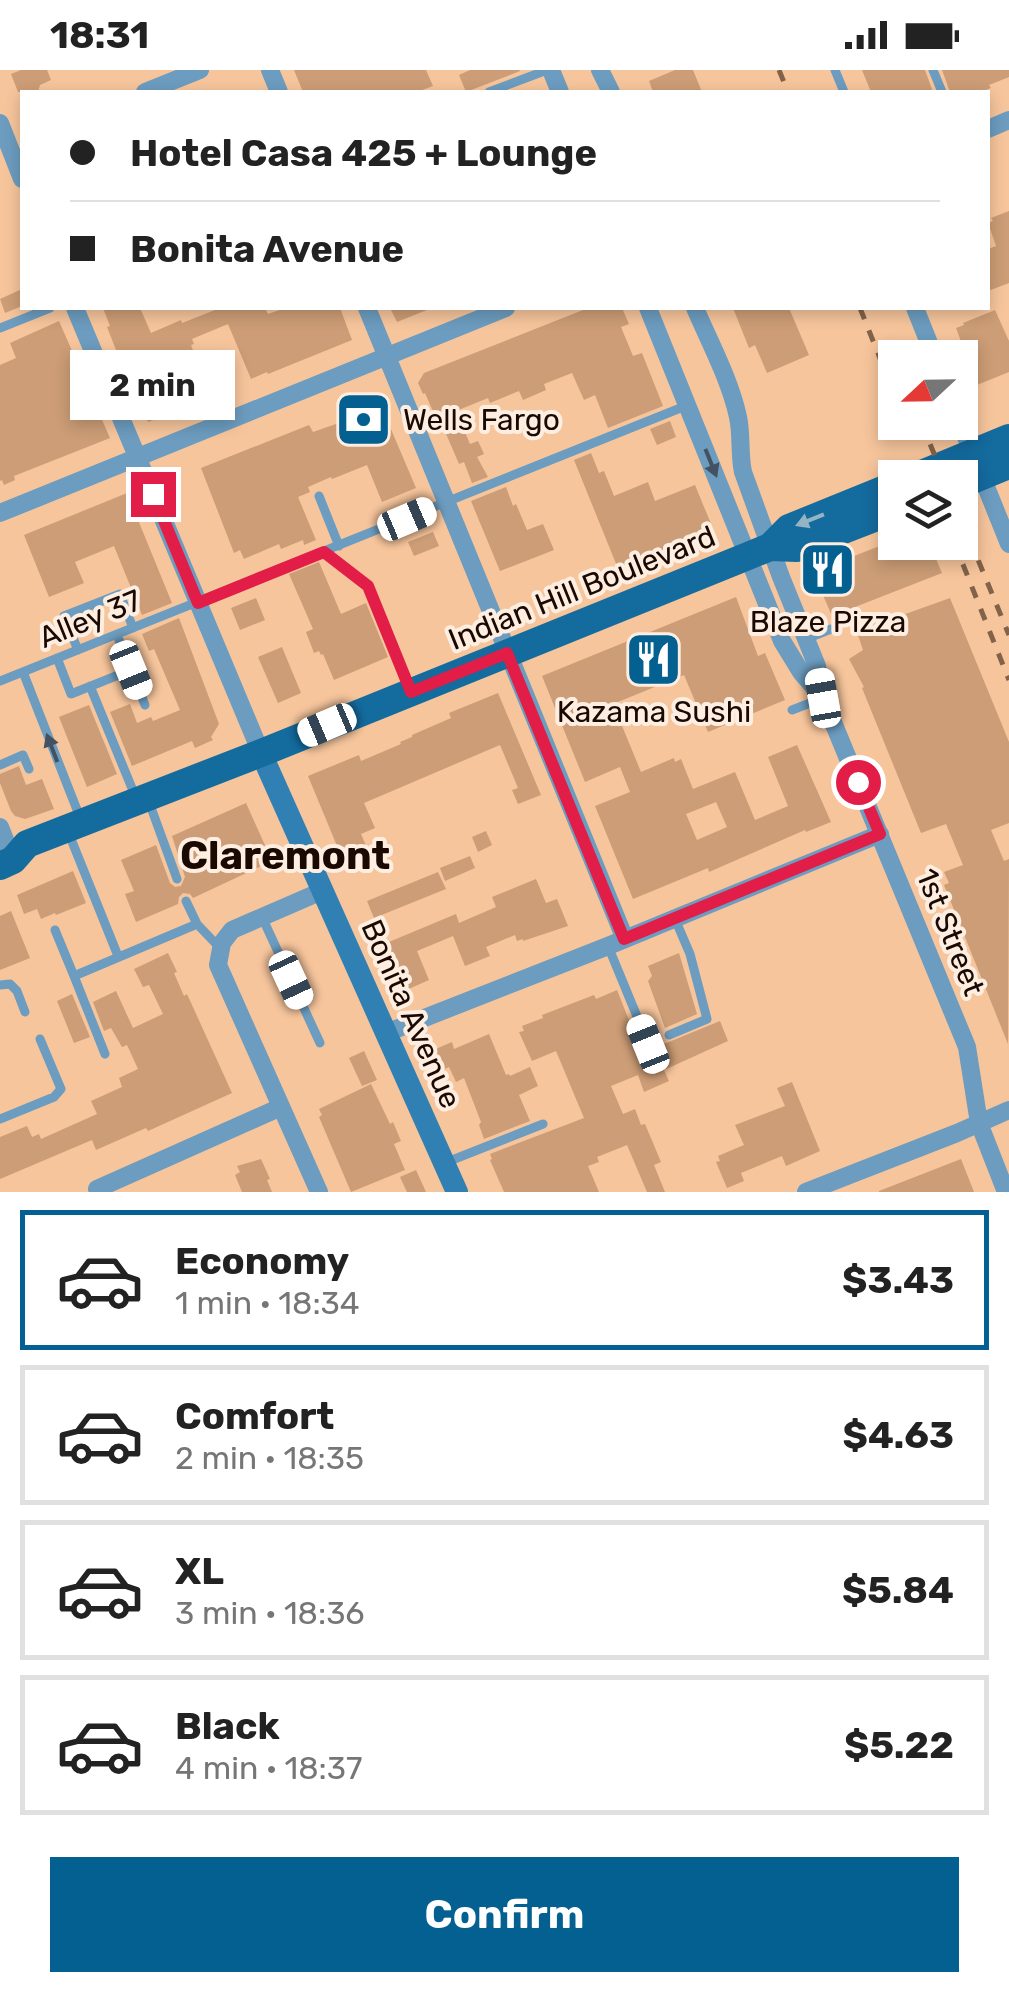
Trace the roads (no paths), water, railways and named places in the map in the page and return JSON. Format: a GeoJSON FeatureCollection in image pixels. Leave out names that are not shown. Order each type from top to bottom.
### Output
{"type":"FeatureCollection","features":[{"type":"Feature","properties":{"kind":"main road"},"geometry":{"type":"LineString","coordinates":[[978,465],[1009,438]]}},
{"type":"Feature","properties":{"kind":"main road"},"geometry":{"type":"LineString","coordinates":[[978,470],[1009,464]]}},
{"type":"Feature","properties":{"kind":"main road"},"geometry":{"type":"LineString","coordinates":[[759,552],[789,528],[878,492]]}},
{"type":"Feature","properties":{"kind":"main road"},"geometry":{"type":"LineString","coordinates":[[759,552],[797,548],[878,517]]}},
{"type":"Feature","properties":{"kind":"main road","name":"Indian Hill Boulevard"},"geometry":{"type":"LineString","coordinates":[[8,847],[75,826],[261,753],[759,552]]}},
{"type":"Feature","properties":{"kind":"main road","name":"Bonita Avenue"},"geometry":{"type":"LineString","coordinates":[[261,753],[457,1192]]}},
{"type":"Feature","properties":{"kind":"street"},"geometry":{"type":"LineString","coordinates":[[150,90],[200,70]]}},
{"type":"Feature","properties":{"kind":"street"},"geometry":{"type":"LineString","coordinates":[[0,123],[20,173]]}},
{"type":"Feature","properties":{"kind":"street","name":"Bonita Avenue"},"geometry":{"type":"LineString","coordinates":[[76,310],[261,753]]}},
{"type":"Feature","properties":{"kind":"street"},"geometry":{"type":"LineString","coordinates":[[368,310],[507,653],[616,942]]}},
{"type":"Feature","properties":{"kind":"street"},"geometry":{"type":"LineString","coordinates":[[0,513],[501,310]]}},
{"type":"Feature","properties":{"kind":"street","name":"1st Street"},"geometry":{"type":"LineString","coordinates":[[649,310],[688,405],[817,666],[823,698],[967,1047],[979,1124],[1003,1189]]}},
{"type":"Feature","properties":{"kind":"street","name":"1st Street"},"geometry":{"type":"LineString","coordinates":[[696,310],[739,420],[742,472],[782,641],[823,698]]}},
{"type":"Feature","properties":{"kind":"street"},"geometry":{"type":"LineString","coordinates":[[916,310],[928,340]]}},
{"type":"Feature","properties":{"kind":"street"},"geometry":{"type":"LineString","coordinates":[[978,484],[1009,544]]}},
{"type":"Feature","properties":{"kind":"street"},"geometry":{"type":"LineString","coordinates":[[386,1033],[880,834]]}},
{"type":"Feature","properties":{"kind":"street"},"geometry":{"type":"LineString","coordinates":[[319,1192],[218,965],[222,942],[232,930],[322,891]]}},
{"type":"Feature","properties":{"kind":"street"},"geometry":{"type":"LineString","coordinates":[[98,1192],[97,1189],[281,1107]]}},
{"type":"Feature","properties":{"kind":"street"},"geometry":{"type":"LineString","coordinates":[[806,1192],[1009,1110]]}},
{"type":"Feature","properties":{"kind":"street"},"geometry":{"type":"LineString","coordinates":[[850,1174],[858,1192]]}},
{"type":"Feature","properties":{"kind":"lane"},"geometry":{"type":"LineString","coordinates":[[494,90],[549,70]]}},
{"type":"Feature","properties":{"kind":"lane"},"geometry":{"type":"LineString","coordinates":[[0,328],[45,310]]}},
{"type":"Feature","properties":{"kind":"lane","name":"Alley 37"},"geometry":{"type":"LineString","coordinates":[[0,682],[688,405]]}},
{"type":"Feature","properties":{"kind":"lane"},"geometry":{"type":"LineString","coordinates":[[319,496],[339,546]]}},
{"type":"Feature","properties":{"kind":"lane"},"geometry":{"type":"LineString","coordinates":[[324,552],[368,586],[411,692]]}},
{"type":"Feature","properties":{"kind":"lane"},"geometry":{"type":"LineString","coordinates":[[78,650],[64,616],[120,594],[133,628]]}},
{"type":"Feature","properties":{"kind":"lane"},"geometry":{"type":"LineString","coordinates":[[806,639],[830,629]]}},
{"type":"Feature","properties":{"kind":"lane"},"geometry":{"type":"LineString","coordinates":[[117,634],[146,705]]}},
{"type":"Feature","properties":{"kind":"lane"},"geometry":{"type":"LineString","coordinates":[[57,658],[71,694],[131,670]]}},
{"type":"Feature","properties":{"kind":"lane"},"geometry":{"type":"LineString","coordinates":[[22,672],[118,956]]}},
{"type":"Feature","properties":{"kind":"lane"},"geometry":{"type":"LineString","coordinates":[[90,686],[177,879]]}},
{"type":"Feature","properties":{"kind":"lane"},"geometry":{"type":"LineString","coordinates":[[792,710],[823,698]]}},
{"type":"Feature","properties":{"kind":"lane"},"geometry":{"type":"LineString","coordinates":[[0,765],[24,755],[29,768]]}},
{"type":"Feature","properties":{"kind":"lane"},"geometry":{"type":"LineString","coordinates":[[186,900],[197,924],[221,949]]}},
{"type":"Feature","properties":{"kind":"lane"},"geometry":{"type":"LineString","coordinates":[[262,917],[320,1043]]}},
{"type":"Feature","properties":{"kind":"lane"},"geometry":{"type":"LineString","coordinates":[[669,1035],[707,1019],[690,954],[675,919]]}},
{"type":"Feature","properties":{"kind":"lane"},"geometry":{"type":"LineString","coordinates":[[74,976],[197,924]]}},
{"type":"Feature","properties":{"kind":"lane"},"geometry":{"type":"LineString","coordinates":[[55,930],[105,1054]]}},
{"type":"Feature","properties":{"kind":"lane"},"geometry":{"type":"LineString","coordinates":[[616,942],[648,1044]]}},
{"type":"Feature","properties":{"kind":"lane"},"geometry":{"type":"LineString","coordinates":[[0,985],[10,984],[25,1012]]}},
{"type":"Feature","properties":{"kind":"lane"},"geometry":{"type":"LineString","coordinates":[[0,1119],[54,1098],[61,1089],[40,1040]]}},
{"type":"Feature","properties":{"kind":"lane"},"geometry":{"type":"LineString","coordinates":[[444,1164],[544,1124]]}},
{"type":"Feature","properties":{"kind":"railway"},"geometry":{"type":"LineString","coordinates":[[779,70],[787,90]]}},
{"type":"Feature","properties":{"kind":"railway"},"geometry":{"type":"LineString","coordinates":[[861,310],[878,353]]}},
{"type":"Feature","properties":{"kind":"railway"},"geometry":{"type":"LineString","coordinates":[[928,440],[937,460]]}},
{"type":"Feature","properties":{"kind":"railway"},"geometry":{"type":"LineString","coordinates":[[961,560],[1009,680]]}},
{"type":"Feature","properties":{"kind":"railway"},"geometry":{"type":"LineString","coordinates":[[978,560],[1009,635]]}},
{"type":"Feature","properties":{"kind":"place","name":"Wells Fargo"},"geometry":{"type":"Point","coordinates":[364,420]}},
{"type":"Feature","properties":{"kind":"place","name":"Blaze Pizza"},"geometry":{"type":"Point","coordinates":[828,570]}},
{"type":"Feature","properties":{"kind":"place","name":"Kazama Sushi"},"geometry":{"type":"Point","coordinates":[654,659]}},
{"type":"Feature","properties":{"kind":"district","name":"Claremont"},"geometry":{"type":"Point","coordinates":[285,855]}}]}
